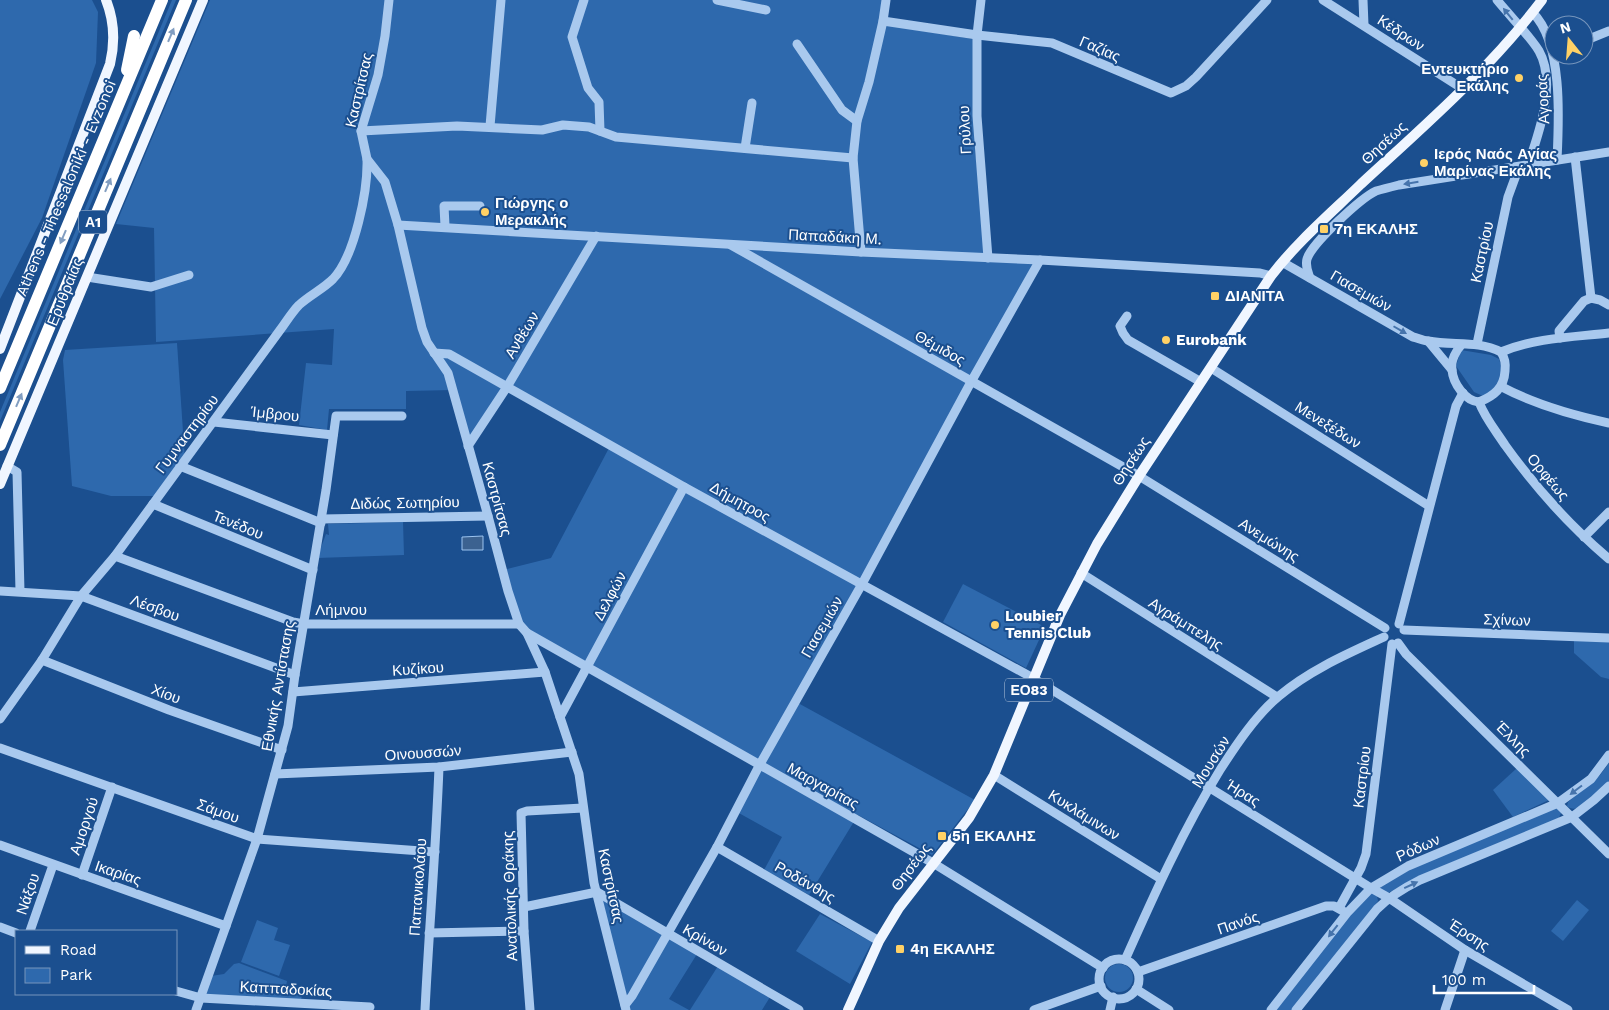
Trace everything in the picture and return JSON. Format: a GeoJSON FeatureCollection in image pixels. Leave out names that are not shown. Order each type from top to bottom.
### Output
{"type":"FeatureCollection","features":[{"type":"Feature","properties":{"kind":"highway","name":"Athens - Thessaloniki - Evzonoi"},"geometry":{"type":"LineString","coordinates":[[0,388],[162,0]]}},
{"type":"Feature","properties":{"kind":"highway","name":"Α1"},"geometry":{"type":"LineString","coordinates":[[0,445],[186,0]]}},
{"type":"Feature","properties":{"kind":"highway"},"geometry":{"type":"LineString","coordinates":[[122,95],[134,36]]}},
{"type":"Feature","properties":{"kind":"main road"},"geometry":{"type":"LineString","coordinates":[[0,349],[110,64],[113,50],[113,28],[106,0]]}},
{"type":"Feature","properties":{"kind":"main road","name":"Ερυθραίας"},"geometry":{"type":"LineString","coordinates":[[0,484],[203,0]]}},
{"type":"Feature","properties":{"kind":"main road","name":"Θησέως"},"geometry":{"type":"LineString","coordinates":[[848,1010],[879,941],[899,908],[932,863],[969,818],[994,775],[1060,615],[1081,573],[1139,476],[1271,276],[1321,222],[1464,89],[1502,50],[1542,0]]}},
{"type":"Feature","properties":{"kind":"street","name":"Καστρίτσας"},"geometry":{"type":"LineString","coordinates":[[389,0],[378,75],[361,131],[367,159],[385,182],[398,224],[422,328],[427,342],[448,373],[508,591],[519,624],[527,633],[545,672],[579,774],[597,892],[626,1008]]}},
{"type":"Feature","properties":{"kind":"street"},"geometry":{"type":"LineString","coordinates":[[490,126],[501,0]]}},
{"type":"Feature","properties":{"kind":"street"},"geometry":{"type":"LineString","coordinates":[[584,0],[572,38],[588,88],[599,102],[600,131]]}},
{"type":"Feature","properties":{"kind":"street"},"geometry":{"type":"LineString","coordinates":[[717,0],[766,10]]}},
{"type":"Feature","properties":{"kind":"street"},"geometry":{"type":"LineString","coordinates":[[861,252],[852,158],[856,121],[869,82],[886,0]]}},
{"type":"Feature","properties":{"kind":"street","name":"Γρύλου"},"geometry":{"type":"LineString","coordinates":[[981,0],[977,35],[977,116],[988,258]]}},
{"type":"Feature","properties":{"kind":"street","name":"Γαζίας"},"geometry":{"type":"LineString","coordinates":[[883,20],[977,35],[1052,43],[1171,93],[1186,86],[1196,77],[1267,0]]}},
{"type":"Feature","properties":{"kind":"street","name":"Κέδρων"},"geometry":{"type":"LineString","coordinates":[[1323,0],[1464,89]]}},
{"type":"Feature","properties":{"kind":"street"},"geometry":{"type":"LineString","coordinates":[[1363,0],[1364,26]]}},
{"type":"Feature","properties":{"kind":"street","name":"Αγοράς"},"geometry":{"type":"LineString","coordinates":[[1497,0],[1538,50],[1544,68],[1546,90],[1544,112],[1539,132],[1524,166]]}},
{"type":"Feature","properties":{"kind":"street","name":"Αγοράς"},"geometry":{"type":"LineString","coordinates":[[1533,13],[1544,27]]}},
{"type":"Feature","properties":{"kind":"street"},"geometry":{"type":"LineString","coordinates":[[1594,37],[1609,31]]}},
{"type":"Feature","properties":{"kind":"street"},"geometry":{"type":"LineString","coordinates":[[797,44],[842,110],[856,121]]}},
{"type":"Feature","properties":{"kind":"street"},"geometry":{"type":"LineString","coordinates":[[1544,68],[1547,65]]}},
{"type":"Feature","properties":{"kind":"street","name":"Αγοράς"},"geometry":{"type":"LineString","coordinates":[[1556,65],[1557,160]]}},
{"type":"Feature","properties":{"kind":"street"},"geometry":{"type":"LineString","coordinates":[[745,148],[752,103]]}},
{"type":"Feature","properties":{"kind":"street"},"geometry":{"type":"LineString","coordinates":[[361,131],[457,126],[490,126],[542,130],[563,124],[589,127],[616,137],[852,158]]}},
{"type":"Feature","properties":{"kind":"street"},"geometry":{"type":"LineString","coordinates":[[1310,278],[1306,268],[1310,252],[1354,206],[1376,192],[1399,185],[1609,152]]}},
{"type":"Feature","properties":{"kind":"street"},"geometry":{"type":"LineString","coordinates":[[1575,157],[1591,298]]}},
{"type":"Feature","properties":{"kind":"street","name":"Γυμναστηρίου"},"geometry":{"type":"LineString","coordinates":[[0,719],[42,660],[81,596],[115,556],[296,309],[332,280],[339,270],[358,225],[367,176],[367,159]]}},
{"type":"Feature","properties":{"kind":"street","name":"Καστρίου"},"geometry":{"type":"LineString","coordinates":[[1477,344],[1508,198],[1524,166]]}},
{"type":"Feature","properties":{"kind":"street"},"geometry":{"type":"LineString","coordinates":[[445,226],[444,206],[480,206]]}},
{"type":"Feature","properties":{"kind":"street","name":"Παπαδάκη Μ."},"geometry":{"type":"LineString","coordinates":[[398,224],[861,252],[1260,273],[1271,276]]}},
{"type":"Feature","properties":{"kind":"street","name":"Ανθέων"},"geometry":{"type":"LineString","coordinates":[[468,446],[507,387],[596,236]]}},
{"type":"Feature","properties":{"kind":"street","name":"Θέμιδος"},"geometry":{"type":"LineString","coordinates":[[729,244],[1139,476]]}},
{"type":"Feature","properties":{"kind":"street","name":"Γιασεμιών"},"geometry":{"type":"LineString","coordinates":[[626,1008],[717,847],[759,766],[862,584],[1040,260]]}},
{"type":"Feature","properties":{"kind":"street","name":"Γιασεμιών"},"geometry":{"type":"LineString","coordinates":[[1282,262],[1413,337],[1428,342],[1462,344]]}},
{"type":"Feature","properties":{"kind":"street"},"geometry":{"type":"LineString","coordinates":[[87,277],[151,287],[189,274]]}},
{"type":"Feature","properties":{"kind":"street"},"geometry":{"type":"LineString","coordinates":[[1560,338],[1559,331],[1584,301],[1591,298],[1609,305]]}},
{"type":"Feature","properties":{"kind":"street"},"geometry":{"type":"LineString","coordinates":[[1127,316],[1120,326],[1128,340],[1202,382]]}},
{"type":"Feature","properties":{"kind":"street"},"geometry":{"type":"LineString","coordinates":[[1501,352],[1521,345],[1560,338],[1609,333]]}},
{"type":"Feature","properties":{"kind":"street","name":"Γιασεμιών"},"geometry":{"type":"LineString","coordinates":[[1428,342],[1452,370]]}},
{"type":"Feature","properties":{"kind":"street"},"geometry":{"type":"LineString","coordinates":[[1462,344],[1477,344],[1501,352],[1506,363],[1502,387],[1496,393],[1479,402],[1471,400],[1463,393],[1452,370],[1455,355],[1462,344]]}},
{"type":"Feature","properties":{"kind":"street","name":"Δήμητρος"},"geometry":{"type":"LineString","coordinates":[[434,352],[449,354],[684,487],[1033,678]]}},
{"type":"Feature","properties":{"kind":"street","name":"Μενεξέδων"},"geometry":{"type":"LineString","coordinates":[[1211,368],[1429,506]]}},
{"type":"Feature","properties":{"kind":"street"},"geometry":{"type":"LineString","coordinates":[[1502,387],[1527,400],[1561,412],[1609,423]]}},
{"type":"Feature","properties":{"kind":"street"},"geometry":{"type":"LineString","coordinates":[[1402,627],[1429,506],[1456,406],[1463,393]]}},
{"type":"Feature","properties":{"kind":"street","name":"Ορφέως"},"geometry":{"type":"LineString","coordinates":[[1479,402],[1484,414],[1523,469],[1584,537],[1609,560]]}},
{"type":"Feature","properties":{"kind":"street","name":"Εθνικής Αντίστασης"},"geometry":{"type":"LineString","coordinates":[[196,1010],[257,840],[288,726],[336,416],[402,416]]}},
{"type":"Feature","properties":{"kind":"street","name":"Ίμβρου"},"geometry":{"type":"LineString","coordinates":[[214,422],[333,435]]}},
{"type":"Feature","properties":{"kind":"street"},"geometry":{"type":"LineString","coordinates":[[7,466],[17,472],[20,591]]}},
{"type":"Feature","properties":{"kind":"street","name":"Διδώς Σωτηρίου"},"geometry":{"type":"LineString","coordinates":[[180,466],[321,521],[488,516]]}},
{"type":"Feature","properties":{"kind":"street","name":"Ανεμώνης"},"geometry":{"type":"LineString","coordinates":[[1139,476],[1385,632],[1395,643]]}},
{"type":"Feature","properties":{"kind":"street","name":"Δελφών"},"geometry":{"type":"LineString","coordinates":[[560,717],[684,487]]}},
{"type":"Feature","properties":{"kind":"street","name":"Τενέδου"},"geometry":{"type":"LineString","coordinates":[[152,504],[313,570]]}},
{"type":"Feature","properties":{"kind":"street"},"geometry":{"type":"LineString","coordinates":[[1584,537],[1609,512]]}},
{"type":"Feature","properties":{"kind":"street","name":"Λήμνου"},"geometry":{"type":"LineString","coordinates":[[115,556],[249,607],[304,624],[519,624]]}},
{"type":"Feature","properties":{"kind":"street","name":"Αγράμπελης"},"geometry":{"type":"LineString","coordinates":[[1081,573],[1277,697]]}},
{"type":"Feature","properties":{"kind":"street","name":"Λέσβου"},"geometry":{"type":"LineString","coordinates":[[0,591],[81,596],[295,675]]}},
{"type":"Feature","properties":{"kind":"street","name":"Σχίνων"},"geometry":{"type":"LineString","coordinates":[[1385,632],[1394,623],[1402,627],[1609,638]]}},
{"type":"Feature","properties":{"kind":"street","name":"Καστρίου"},"geometry":{"type":"LineString","coordinates":[[1339,908],[1361,868],[1366,854],[1395,643],[1403,640],[1402,627]]}},
{"type":"Feature","properties":{"kind":"street","name":"Μουσών"},"geometry":{"type":"LineString","coordinates":[[1126,960],[1160,879],[1209,788],[1250,727],[1277,697],[1319,668],[1385,632]]}},
{"type":"Feature","properties":{"kind":"street","name":"Μαργαρίτας"},"geometry":{"type":"LineString","coordinates":[[527,633],[932,863],[1103,968]]}},
{"type":"Feature","properties":{"kind":"street","name":"Έλλης"},"geometry":{"type":"LineString","coordinates":[[1395,643],[1609,854]]}},
{"type":"Feature","properties":{"kind":"street","name":"Χίου"},"geometry":{"type":"LineString","coordinates":[[42,660],[168,710],[282,750]]}},
{"type":"Feature","properties":{"kind":"street","name":"Κυζίκου"},"geometry":{"type":"LineString","coordinates":[[293,692],[545,672]]}},
{"type":"Feature","properties":{"kind":"street","name":"Ήρας"},"geometry":{"type":"LineString","coordinates":[[1033,678],[1389,898]]}},
{"type":"Feature","properties":{"kind":"street","name":"Σάμου"},"geometry":{"type":"LineString","coordinates":[[0,748],[257,840],[435,852]]}},
{"type":"Feature","properties":{"kind":"street","name":"Οινουσσών"},"geometry":{"type":"LineString","coordinates":[[275,774],[439,767],[572,752]]}},
{"type":"Feature","properties":{"kind":"street","name":"Ρόδων"},"geometry":{"type":"LineString","coordinates":[[1271,1010],[1347,913],[1371,888],[1408,866],[1558,803],[1590,779],[1609,755]]}},
{"type":"Feature","properties":{"kind":"street","name":"Παπανικολάου"},"geometry":{"type":"LineString","coordinates":[[425,1010],[439,767]]}},
{"type":"Feature","properties":{"kind":"street","name":"Κυκλάμινων"},"geometry":{"type":"LineString","coordinates":[[994,775],[1160,879]]}},
{"type":"Feature","properties":{"kind":"street","name":"Ρόδων"},"geometry":{"type":"LineString","coordinates":[[1296,1010],[1377,909],[1389,898],[1420,880],[1572,817],[1609,786]]}},
{"type":"Feature","properties":{"kind":"street","name":"Αμοργού"},"geometry":{"type":"LineString","coordinates":[[82,875],[112,787]]}},
{"type":"Feature","properties":{"kind":"street","name":"Ανατολικής Θράκης"},"geometry":{"type":"LineString","coordinates":[[530,1010],[524,931],[521,813],[527,811],[583,808]]}},
{"type":"Feature","properties":{"kind":"street","name":"Ικαρίας"},"geometry":{"type":"LineString","coordinates":[[0,846],[226,926]]}},
{"type":"Feature","properties":{"kind":"street","name":"Ροδάνθης"},"geometry":{"type":"LineString","coordinates":[[717,847],[879,941]]}},
{"type":"Feature","properties":{"kind":"street","name":"Νάξου"},"geometry":{"type":"LineString","coordinates":[[30,930],[53,865]]}},
{"type":"Feature","properties":{"kind":"street"},"geometry":{"type":"LineString","coordinates":[[524,906],[597,892]]}},
{"type":"Feature","properties":{"kind":"street","name":"Κρίνων"},"geometry":{"type":"LineString","coordinates":[[597,892],[799,1010]]}},
{"type":"Feature","properties":{"kind":"street","name":"Έρσης"},"geometry":{"type":"LineString","coordinates":[[1389,898],[1465,950],[1564,1009]]}},
{"type":"Feature","properties":{"kind":"street","name":"Πανός"},"geometry":{"type":"LineString","coordinates":[[1138,972],[1326,906],[1339,908]]}},
{"type":"Feature","properties":{"kind":"street"},"geometry":{"type":"LineString","coordinates":[[1339,908],[1347,913]]}},
{"type":"Feature","properties":{"kind":"street"},"geometry":{"type":"LineString","coordinates":[[0,927],[15,933]]}},
{"type":"Feature","properties":{"kind":"street"},"geometry":{"type":"LineString","coordinates":[[429,933],[524,931]]}},
{"type":"Feature","properties":{"kind":"street"},"geometry":{"type":"LineString","coordinates":[[1445,1010],[1465,950]]}},
{"type":"Feature","properties":{"kind":"street"},"geometry":{"type":"LineString","coordinates":[[1117,959],[1126,960],[1133,964],[1138,972],[1139,981],[1136,989],[1130,995],[1122,998],[1113,997],[1106,993],[1101,986],[1100,974],[1109,962],[1117,959]]}},
{"type":"Feature","properties":{"kind":"street"},"geometry":{"type":"LineString","coordinates":[[1034,1010],[1101,986]]}},
{"type":"Feature","properties":{"kind":"street"},"geometry":{"type":"LineString","coordinates":[[1136,989],[1169,1010]]}},
{"type":"Feature","properties":{"kind":"street","name":"Καππαδοκίας"},"geometry":{"type":"LineString","coordinates":[[178,992],[201,998],[307,1007],[370,1008]]}},
{"type":"Feature","properties":{"kind":"street"},"geometry":{"type":"LineString","coordinates":[[1110,1010],[1113,997]]}},
{"type":"Feature","properties":{"kind":"green space"},"geometry":{"type":"Polygon","coordinates":[[[0,0],[92,0],[98,12],[96,63],[42,218],[0,299],[0,0]]]}},
{"type":"Feature","properties":{"kind":"green space"},"geometry":{"type":"Polygon","coordinates":[[[172,0],[176,0],[0,421],[0,412],[172,0]]]}},
{"type":"Feature","properties":{"kind":"green space"},"geometry":{"type":"Polygon","coordinates":[[[210,0],[883,0],[879,24],[973,39],[975,151],[982,202],[984,260],[1034,264],[759,766],[587,669],[520,623],[503,570],[551,558],[609,448],[506,388],[468,445],[453,390],[406,391],[406,409],[329,409],[327,430],[299,425],[306,363],[332,365],[334,329],[156,342],[154,228],[116,224],[210,0]]]}},
{"type":"Feature","properties":{"kind":"green space"},"geometry":{"type":"Polygon","coordinates":[[[177,343],[185,461],[159,496],[111,496],[72,486],[63,360],[65,350],[177,343]]]}},
{"type":"Feature","properties":{"kind":"green space"},"geometry":{"type":"Polygon","coordinates":[[[1461,350],[1491,355],[1499,359],[1501,375],[1493,391],[1483,396],[1474,392],[1456,366],[1461,350]]]}},
{"type":"Feature","properties":{"kind":"green space"},"geometry":{"type":"Polygon","coordinates":[[[403,522],[404,555],[317,558],[326,534],[329,535],[328,524],[403,522]]]}},
{"type":"Feature","properties":{"kind":"green space","name":"Loubier Tennis Club"},"geometry":{"type":"Polygon","coordinates":[[[963,584],[1045,627],[1026,668],[943,622],[963,584]]]}},
{"type":"Feature","properties":{"kind":"green space"},"geometry":{"type":"Polygon","coordinates":[[[1574,640],[1609,642],[1609,679],[1601,677],[1574,653],[1574,640]]]}},
{"type":"Feature","properties":{"kind":"green space"},"geometry":{"type":"Polygon","coordinates":[[[798,703],[975,800],[932,855],[858,815],[809,895],[764,870],[782,837],[737,812],[798,703]]]}},
{"type":"Feature","properties":{"kind":"green space"},"geometry":{"type":"Polygon","coordinates":[[[1609,763],[1608,783],[1583,806],[1572,808],[1567,806],[1568,802],[1600,775],[1609,763]]]}},
{"type":"Feature","properties":{"kind":"green space"},"geometry":{"type":"Polygon","coordinates":[[[1517,768],[1549,800],[1513,817],[1493,790],[1517,768]]]}},
{"type":"Feature","properties":{"kind":"green space"},"geometry":{"type":"Polygon","coordinates":[[[1554,809],[1559,809],[1561,813],[1559,818],[1422,875],[1388,893],[1380,889],[1381,885],[1416,866],[1554,809]]]}},
{"type":"Feature","properties":{"kind":"green space"},"geometry":{"type":"Polygon","coordinates":[[[1372,893],[1377,896],[1378,901],[1292,1010],[1276,1010],[1346,920],[1372,893]]]}},
{"type":"Feature","properties":{"kind":"green space"},"geometry":{"type":"Polygon","coordinates":[[[601,898],[697,954],[669,999],[689,1010],[630,1010],[601,898]]]}},
{"type":"Feature","properties":{"kind":"green space"},"geometry":{"type":"Polygon","coordinates":[[[1577,900],[1589,910],[1563,941],[1551,931],[1577,900]]]}},
{"type":"Feature","properties":{"kind":"green space"},"geometry":{"type":"Polygon","coordinates":[[[820,914],[872,942],[850,984],[796,951],[820,914]]]}},
{"type":"Feature","properties":{"kind":"green space"},"geometry":{"type":"Polygon","coordinates":[[[257,920],[278,928],[274,940],[290,945],[279,976],[241,962],[257,920]]]}},
{"type":"Feature","properties":{"kind":"green space"},"geometry":{"type":"Polygon","coordinates":[[[239,963],[287,981],[285,991],[302,996],[300,1003],[204,999],[211,976],[224,974],[234,964],[239,963]]]}},
{"type":"Feature","properties":{"kind":"green space"},"geometry":{"type":"Polygon","coordinates":[[[1119,964],[1129,968],[1133,978],[1129,988],[1119,992],[1109,988],[1105,978],[1109,968],[1119,964]]]}},
{"type":"Feature","properties":{"kind":"green space"},"geometry":{"type":"Polygon","coordinates":[[[718,966],[770,997],[762,1010],[690,1010],[718,966]]]}},
{"type":"Feature","properties":{"kind":"shaded area"},"geometry":{"type":"Polygon","coordinates":[[[483,536],[483,550],[462,550],[462,537],[483,536]]]}},
{"type":"Feature","properties":{"kind":"place","name":"Εντευκτήριο Εκάλης"},"geometry":{"type":"Point","coordinates":[1519,78]}},
{"type":"Feature","properties":{"kind":"place","name":"Ιερός Ναός Αγίας Μαρίνας Εκάλης"},"geometry":{"type":"Point","coordinates":[1424,163]}},
{"type":"Feature","properties":{"kind":"place","name":"Γιώργης ο Μερακλής"},"geometry":{"type":"Point","coordinates":[485,212]}},
{"type":"Feature","properties":{"kind":"place","name":"7η ΕΚΑΛΗΣ"},"geometry":{"type":"Point","coordinates":[1324,229]}},
{"type":"Feature","properties":{"kind":"place","name":"ΔΙΑΝΙΤΑ"},"geometry":{"type":"Point","coordinates":[1215,296]}},
{"type":"Feature","properties":{"kind":"place","name":"Eurobank"},"geometry":{"type":"Point","coordinates":[1166,340]}},
{"type":"Feature","properties":{"kind":"place","name":"Loubier Tennis Club"},"geometry":{"type":"Point","coordinates":[995,625]}},
{"type":"Feature","properties":{"kind":"place","name":"5η ΕΚΑΛΗΣ"},"geometry":{"type":"Point","coordinates":[942,836]}},
{"type":"Feature","properties":{"kind":"place","name":"4η ΕΚΑΛΗΣ"},"geometry":{"type":"Point","coordinates":[900,949]}}]}
